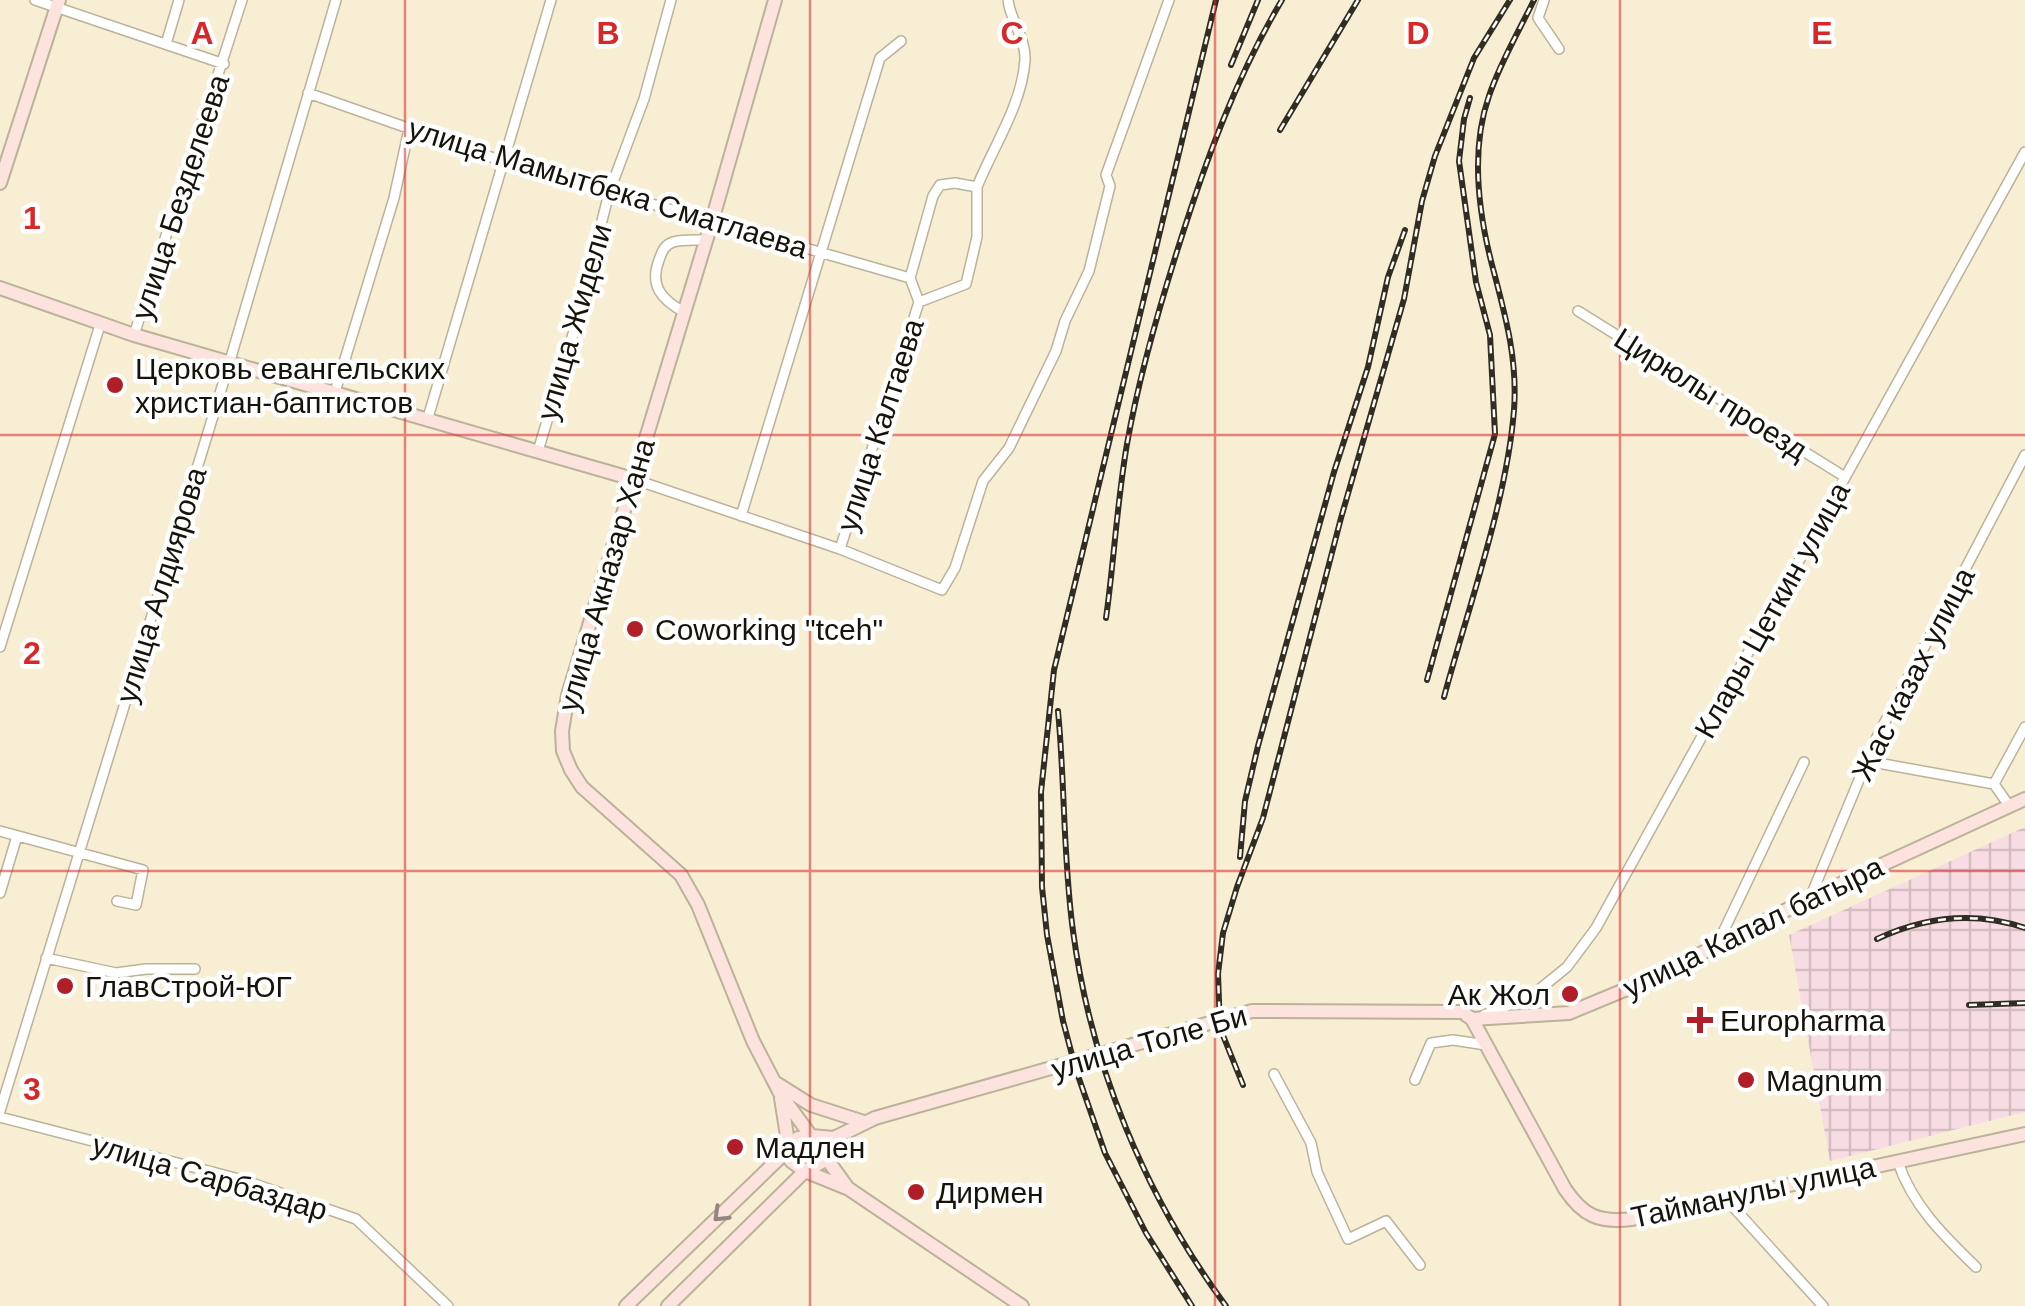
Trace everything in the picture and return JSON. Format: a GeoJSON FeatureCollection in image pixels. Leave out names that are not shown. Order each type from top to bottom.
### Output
{"type":"FeatureCollection","features":[{"type":"Feature","properties":{"kind":"main road","name":"улица Акназар Хана"},"geometry":{"type":"LineString","coordinates":[[775,0],[568,695],[562,731],[563,751],[582,787],[681,874],[698,905],[753,1041],[781,1096],[811,1136]]}},
{"type":"Feature","properties":{"kind":"main road"},"geometry":{"type":"LineString","coordinates":[[0,182],[58,4]]}},
{"type":"Feature","properties":{"kind":"main road"},"geometry":{"type":"LineString","coordinates":[[0,288],[134,336],[633,480]]}},
{"type":"Feature","properties":{"kind":"main road","name":"улица Капал батыра"},"geometry":{"type":"LineString","coordinates":[[1467,1016],[1569,1012],[1651,980],[1810,898],[2025,799]]}},
{"type":"Feature","properties":{"kind":"main road","name":"улица Толе Би"},"geometry":{"type":"LineString","coordinates":[[834,1138],[870,1120],[1252,1011],[1467,1016]]}},
{"type":"Feature","properties":{"kind":"main road","name":"Тайманулы улица"},"geometry":{"type":"LineString","coordinates":[[1467,1016],[1565,1189],[1582,1212],[1610,1222],[2025,1134]]}},
{"type":"Feature","properties":{"kind":"main road"},"geometry":{"type":"LineString","coordinates":[[773,1080],[812,1106],[870,1120]]}},
{"type":"Feature","properties":{"kind":"main road","name":"улица Акназар Хана"},"geometry":{"type":"LineString","coordinates":[[781,1096],[790,1148]]}},
{"type":"Feature","properties":{"kind":"main road"},"geometry":{"type":"LineString","coordinates":[[811,1136],[821,1143],[824,1155],[848,1189]]}},
{"type":"Feature","properties":{"kind":"main road"},"geometry":{"type":"LineString","coordinates":[[626,1306],[798,1138],[834,1138],[816,1168],[806,1171],[668,1306]]}},
{"type":"Feature","properties":{"kind":"main road"},"geometry":{"type":"LineString","coordinates":[[790,1148],[791,1161],[848,1189],[1022,1306]]}},
{"type":"Feature","properties":{"kind":"street"},"geometry":{"type":"LineString","coordinates":[[35,0],[58,4],[224,64]]}},
{"type":"Feature","properties":{"kind":"street"},"geometry":{"type":"LineString","coordinates":[[166,44],[179,0]]}},
{"type":"Feature","properties":{"kind":"street","name":"улица Безделеева"},"geometry":{"type":"LineString","coordinates":[[134,336],[242,0]]}},
{"type":"Feature","properties":{"kind":"street","name":"улица Алдиярова"},"geometry":{"type":"LineString","coordinates":[[0,1114],[230,364],[336,0]]}},
{"type":"Feature","properties":{"kind":"street"},"geometry":{"type":"LineString","coordinates":[[427,421],[552,0]]}},
{"type":"Feature","properties":{"kind":"street","name":"улица Жидели"},"geometry":{"type":"LineString","coordinates":[[538,452],[609,193],[644,99],[671,0]]}},
{"type":"Feature","properties":{"kind":"street"},"geometry":{"type":"LineString","coordinates":[[919,302],[966,284],[977,236],[977,187],[1011,112],[1025,62],[1023,39],[1008,2],[994,0]]}},
{"type":"Feature","properties":{"kind":"street"},"geometry":{"type":"LineString","coordinates":[[633,480],[840,549],[942,590],[955,568],[983,482],[1009,448],[1089,271],[1110,186],[1106,175],[1169,0]]}},
{"type":"Feature","properties":{"kind":"street"},"geometry":{"type":"LineString","coordinates":[[1544,0],[1538,18],[1559,49]]}},
{"type":"Feature","properties":{"kind":"street"},"geometry":{"type":"LineString","coordinates":[[741,516],[880,58],[901,40]]}},
{"type":"Feature","properties":{"kind":"street","name":"улица Мамытбека Сматлаева"},"geometry":{"type":"LineString","coordinates":[[308,93],[505,162],[910,278]]}},
{"type":"Feature","properties":{"kind":"street"},"geometry":{"type":"LineString","coordinates":[[335,392],[394,198],[409,129]]}},
{"type":"Feature","properties":{"kind":"street","name":"Клары Цеткин улица"},"geometry":{"type":"LineString","coordinates":[[1467,1016],[1530,998],[1567,968],[1596,928],[2025,152]]}},
{"type":"Feature","properties":{"kind":"street","name":"улица Калтаева"},"geometry":{"type":"LineString","coordinates":[[840,549],[919,302],[910,278],[933,196],[940,185],[977,187]]}},
{"type":"Feature","properties":{"kind":"street"},"geometry":{"type":"LineString","coordinates":[[684,312],[662,297],[654,273],[663,249],[669,244],[706,240]]}},
{"type":"Feature","properties":{"kind":"street","name":"Цирюлы проезд"},"geometry":{"type":"LineString","coordinates":[[1578,311],[1845,477]]}},
{"type":"Feature","properties":{"kind":"street"},"geometry":{"type":"LineString","coordinates":[[0,647],[100,325]]}},
{"type":"Feature","properties":{"kind":"street","name":"Жас казах улица"},"geometry":{"type":"LineString","coordinates":[[1810,898],[1867,760],[2025,454]]}},
{"type":"Feature","properties":{"kind":"street"},"geometry":{"type":"LineString","coordinates":[[1994,784],[2025,727]]}},
{"type":"Feature","properties":{"kind":"street"},"geometry":{"type":"LineString","coordinates":[[1867,760],[1994,784],[2010,807]]}},
{"type":"Feature","properties":{"kind":"street"},"geometry":{"type":"LineString","coordinates":[[1717,946],[1804,762]]}},
{"type":"Feature","properties":{"kind":"street"},"geometry":{"type":"LineString","coordinates":[[0,831],[143,870],[136,905],[117,901]]}},
{"type":"Feature","properties":{"kind":"street"},"geometry":{"type":"LineString","coordinates":[[0,893],[17,836]]}},
{"type":"Feature","properties":{"kind":"street"},"geometry":{"type":"LineString","coordinates":[[46,958],[116,974],[146,969],[195,969]]}},
{"type":"Feature","properties":{"kind":"street"},"geometry":{"type":"LineString","coordinates":[[1415,1080],[1432,1044],[1453,1040],[1486,1044]]}},
{"type":"Feature","properties":{"kind":"street"},"geometry":{"type":"LineString","coordinates":[[1274,1074],[1311,1143],[1317,1172],[1348,1239],[1386,1221],[1420,1265]]}},
{"type":"Feature","properties":{"kind":"street","name":"улица Сарбаздар"},"geometry":{"type":"LineString","coordinates":[[0,1114],[242,1180],[356,1219],[448,1306]]}},
{"type":"Feature","properties":{"kind":"street"},"geometry":{"type":"LineString","coordinates":[[1898,1162],[1906,1188],[1976,1267]]}},
{"type":"Feature","properties":{"kind":"street"},"geometry":{"type":"LineString","coordinates":[[1726,1199],[1823,1306]]}},
{"type":"Feature","properties":{"kind":"shaded area"},"geometry":{"type":"Polygon","coordinates":[[[2025,827],[2025,1112],[1830,1161],[1789,935],[2025,827]]]}},
{"type":"Feature","properties":{"kind":"railway"},"geometry":{"type":"LineString","coordinates":[[1192,1306],[1146,1233],[1105,1153],[1076,1070],[1047,935],[1041,792],[1054,670],[1216,0]]}},
{"type":"Feature","properties":{"kind":"railway"},"geometry":{"type":"LineString","coordinates":[[1231,65],[1258,0]]}},
{"type":"Feature","properties":{"kind":"railway"},"geometry":{"type":"LineString","coordinates":[[1106,618],[1127,444],[1156,319],[1211,150],[1250,59],[1282,0]]}},
{"type":"Feature","properties":{"kind":"railway"},"geometry":{"type":"LineString","coordinates":[[1280,130],[1358,0]]}},
{"type":"Feature","properties":{"kind":"railway"},"geometry":{"type":"LineString","coordinates":[[1243,1085],[1220,1028],[1218,974],[1223,933],[1263,818],[1341,518],[1404,299],[1422,201],[1435,156],[1474,58],[1510,0]]}},
{"type":"Feature","properties":{"kind":"railway"},"geometry":{"type":"LineString","coordinates":[[1444,697],[1495,517],[1514,410],[1512,353],[1480,199],[1480,136],[1493,84],[1534,0]]}},
{"type":"Feature","properties":{"kind":"railway"},"geometry":{"type":"LineString","coordinates":[[1427,680],[1495,434],[1490,335],[1476,282],[1459,161],[1470,98]]}},
{"type":"Feature","properties":{"kind":"railway"},"geometry":{"type":"LineString","coordinates":[[1240,857],[1245,801],[1258,746],[1334,472],[1368,367],[1388,277],[1405,230]]}},
{"type":"Feature","properties":{"kind":"railway"},"geometry":{"type":"LineString","coordinates":[[1058,711],[1070,904],[1093,1031],[1108,1080],[1147,1175],[1170,1220],[1226,1306]]}},
{"type":"Feature","properties":{"kind":"railway"},"geometry":{"type":"LineString","coordinates":[[1877,939],[1931,921],[1950,919],[1987,919],[2025,928]]}},
{"type":"Feature","properties":{"kind":"railway"},"geometry":{"type":"LineString","coordinates":[[1969,1005],[2025,1003]]}},
{"type":"Feature","properties":{"kind":"place","name":"Церковь евангельских христиан-баптистов"},"geometry":{"type":"Point","coordinates":[115,385]}},
{"type":"Feature","properties":{"kind":"place","name":"Coworking \"tceh\""},"geometry":{"type":"Point","coordinates":[635,629]}},
{"type":"Feature","properties":{"kind":"place","name":"ГлавСтрой-ЮГ"},"geometry":{"type":"Point","coordinates":[65,986]}},
{"type":"Feature","properties":{"kind":"place","name":"Ак Жол"},"geometry":{"type":"Point","coordinates":[1570,994]}},
{"type":"Feature","properties":{"kind":"place","name":"Europharma"},"geometry":{"type":"Point","coordinates":[1700,1020]}},
{"type":"Feature","properties":{"kind":"place","name":"Magnum"},"geometry":{"type":"Point","coordinates":[1746,1080]}},
{"type":"Feature","properties":{"kind":"place","name":"Мадлен"},"geometry":{"type":"Point","coordinates":[735,1147]}},
{"type":"Feature","properties":{"kind":"place","name":"Дирмен"},"geometry":{"type":"Point","coordinates":[916,1192]}}]}
